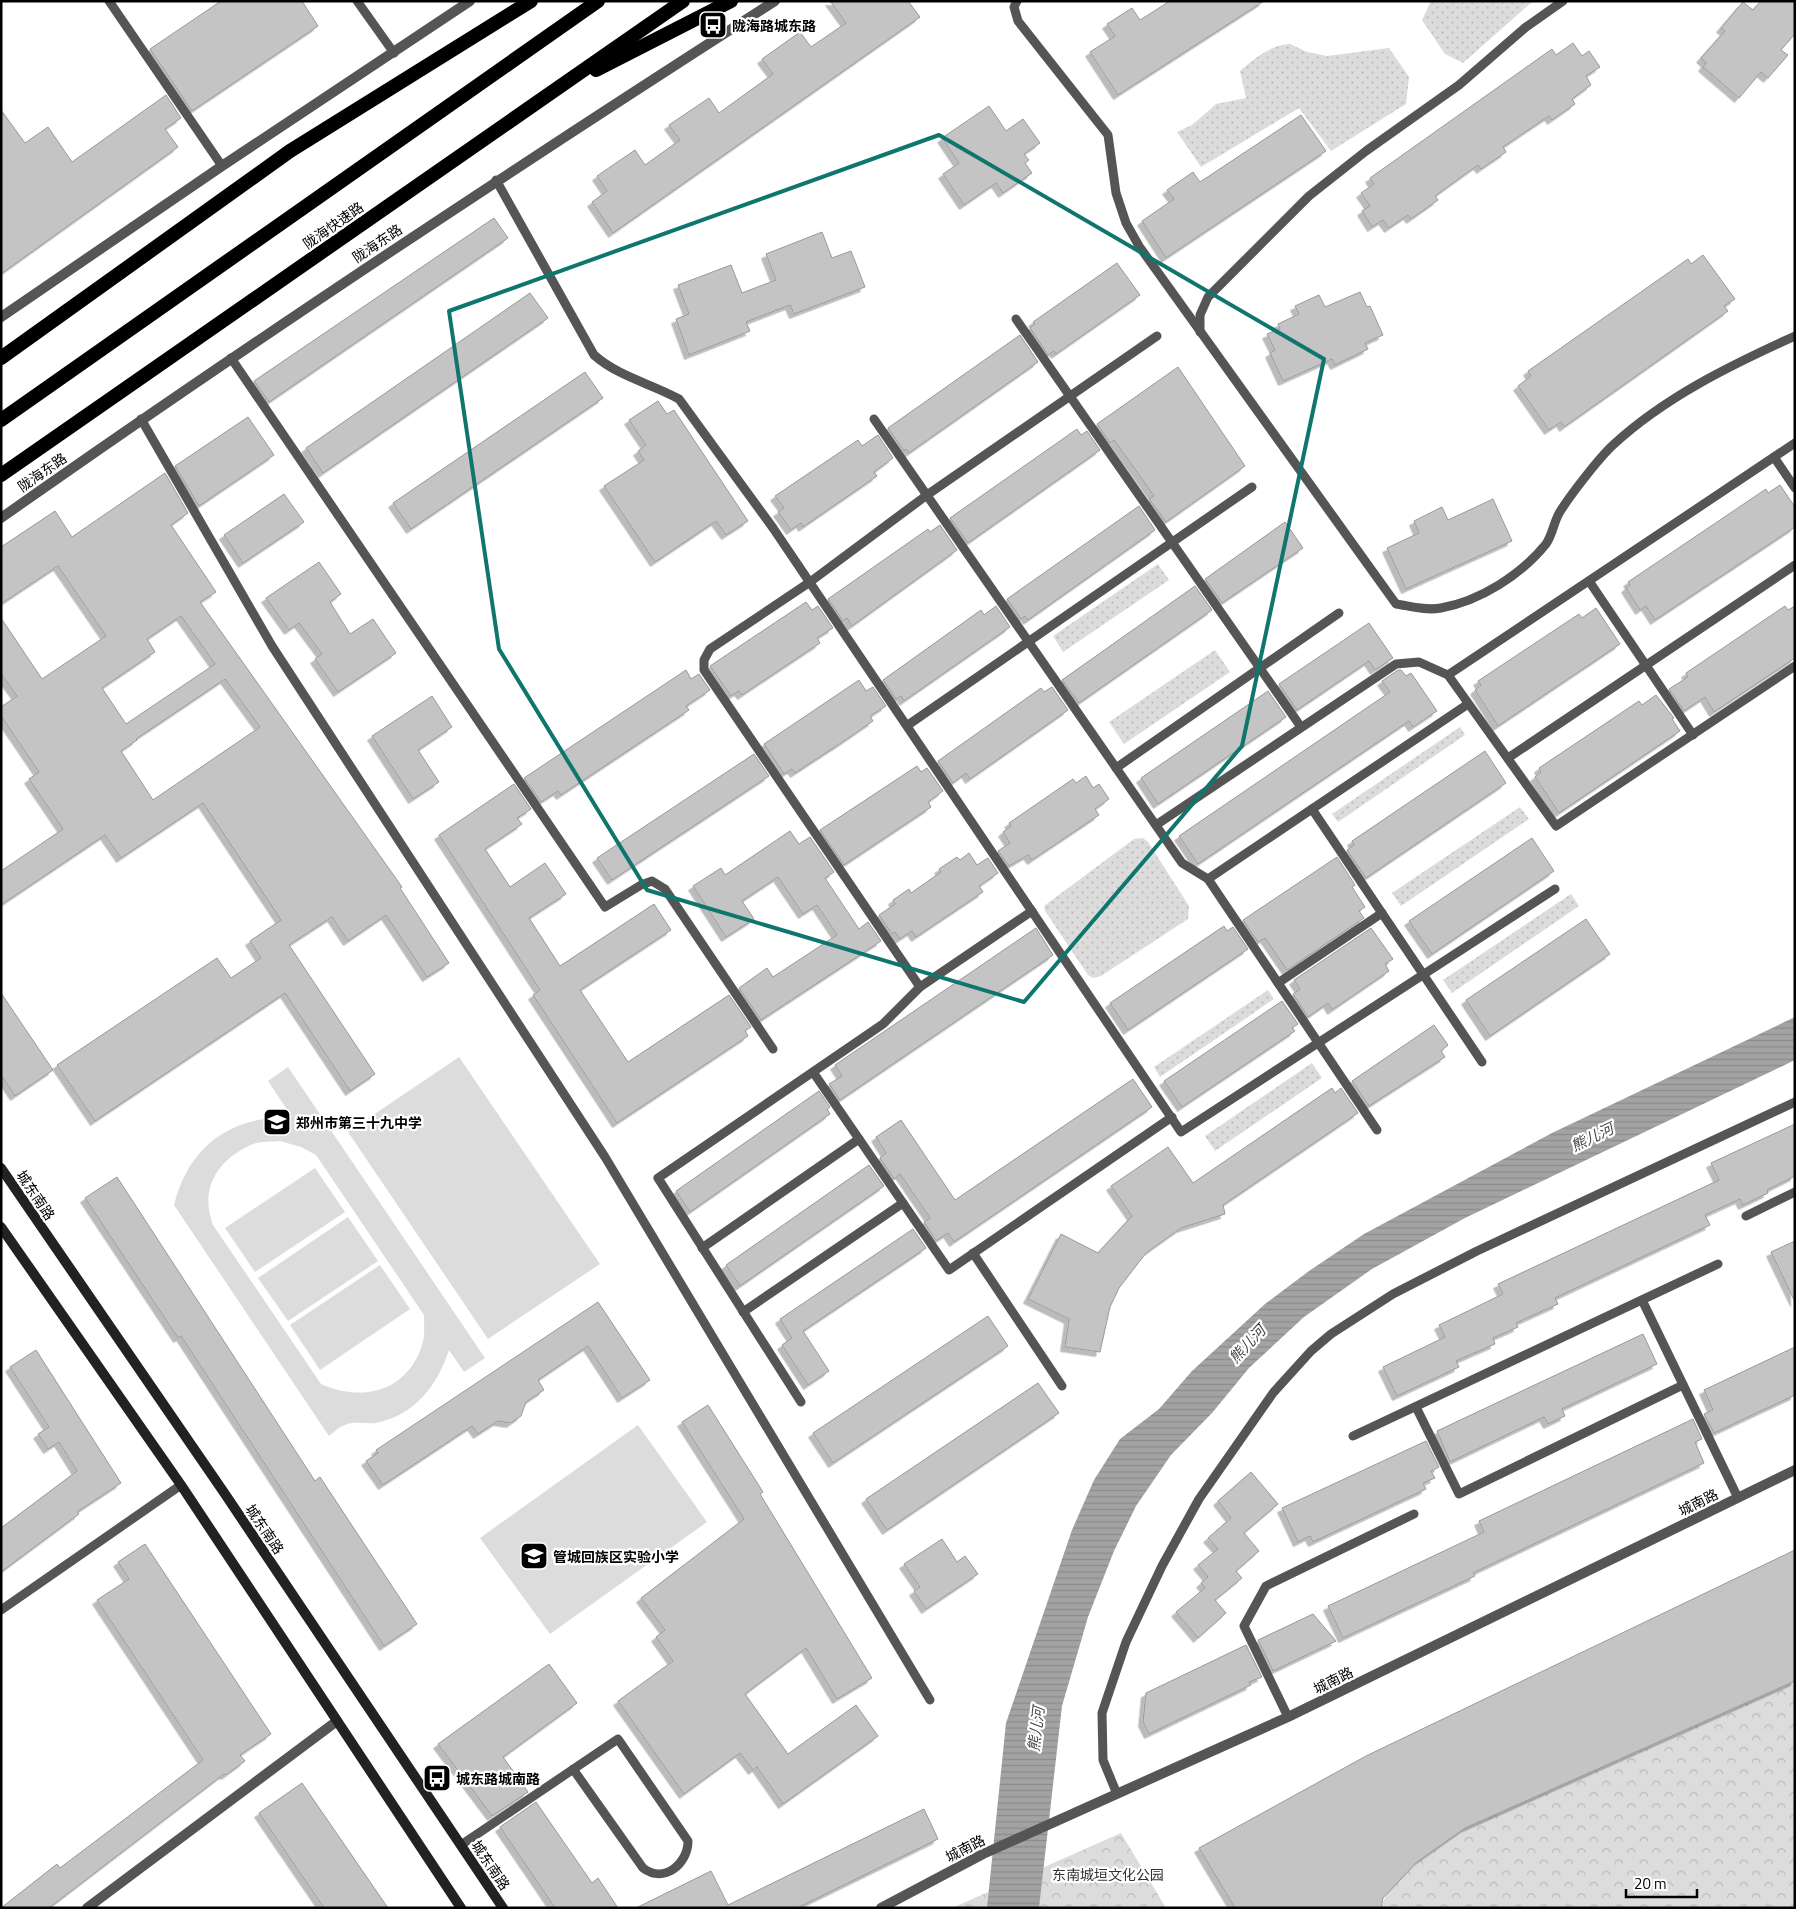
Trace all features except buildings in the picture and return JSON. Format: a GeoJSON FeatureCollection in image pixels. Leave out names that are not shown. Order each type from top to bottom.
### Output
{"type":"FeatureCollection","features":[{"type":"Feature","properties":{"kind":"highway"},"geometry":{"type":"LineString","coordinates":[[1,420],[598,1]]}},
{"type":"Feature","properties":{"kind":"highway","name":"陇海快速路"},"geometry":{"type":"LineString","coordinates":[[1,475],[683,1]]}},
{"type":"Feature","properties":{"kind":"highway"},"geometry":{"type":"LineString","coordinates":[[546,96],[731,1]]}},
{"type":"Feature","properties":{"kind":"highway"},"geometry":{"type":"LineString","coordinates":[[1,358],[290,151],[525,5]]}},
{"type":"Feature","properties":{"kind":"main road","name":"城东南路"},"geometry":{"type":"LineString","coordinates":[[1,1168],[225,1494],[503,1908]]}},
{"type":"Feature","properties":{"kind":"main road"},"geometry":{"type":"LineString","coordinates":[[1,1227],[181,1485],[461,1908]]}},
{"type":"Feature","properties":{"kind":"street"},"geometry":{"type":"LineString","coordinates":[[1,317],[222,166],[470,1]]}},
{"type":"Feature","properties":{"kind":"street","name":"陇海东路"},"geometry":{"type":"LineString","coordinates":[[1,518],[231,358],[496,180],[775,1]]}},
{"type":"Feature","properties":{"kind":"street","name":"城南路"},"geometry":{"type":"LineString","coordinates":[[882,1908],[982,1854],[1288,1717],[1795,1470]]}},
{"type":"Feature","properties":{"kind":"street"},"geometry":{"type":"LineString","coordinates":[[87,1908],[337,1721]]}},
{"type":"Feature","properties":{"kind":"lane"},"geometry":{"type":"LineString","coordinates":[[109,1],[222,166]]}},
{"type":"Feature","properties":{"kind":"lane"},"geometry":{"type":"LineString","coordinates":[[357,1],[394,53]]}},
{"type":"Feature","properties":{"kind":"lane"},"geometry":{"type":"LineString","coordinates":[[1017,1],[1014,7],[1018,21],[1108,135],[1116,193],[1126,223],[1139,246],[1396,604],[1423,609],[1441,608],[1492,589],[1522,568],[1547,543],[1560,510],[1612,446],[1643,420],[1684,393],[1745,358],[1795,336]]}},
{"type":"Feature","properties":{"kind":"lane"},"geometry":{"type":"LineString","coordinates":[[1200,333],[1200,315],[1208,297],[1309,196],[1366,151],[1459,85],[1526,27],[1563,1]]}},
{"type":"Feature","properties":{"kind":"lane"},"geometry":{"type":"LineString","coordinates":[[496,180],[594,355],[609,368],[656,386],[679,399],[810,582],[1182,1132],[1555,889]]}},
{"type":"Feature","properties":{"kind":"lane"},"geometry":{"type":"LineString","coordinates":[[1016,320],[1173,542],[1301,728]]}},
{"type":"Feature","properties":{"kind":"lane"},"geometry":{"type":"LineString","coordinates":[[920,987],[704,670],[704,660],[710,650],[810,582],[927,495],[1157,336]]}},
{"type":"Feature","properties":{"kind":"lane"},"geometry":{"type":"LineString","coordinates":[[231,358],[606,908],[641,885],[652,881],[665,889],[773,1049]]}},
{"type":"Feature","properties":{"kind":"lane"},"geometry":{"type":"LineString","coordinates":[[142,419],[272,646],[605,1158],[930,1700]]}},
{"type":"Feature","properties":{"kind":"lane"},"geometry":{"type":"LineString","coordinates":[[874,419],[1030,641],[1182,863],[1208,879],[1377,1130]]}},
{"type":"Feature","properties":{"kind":"lane"},"geometry":{"type":"LineString","coordinates":[[1448,676],[1795,443]]}},
{"type":"Feature","properties":{"kind":"lane"},"geometry":{"type":"LineString","coordinates":[[1774,457],[1795,488]]}},
{"type":"Feature","properties":{"kind":"lane"},"geometry":{"type":"LineString","coordinates":[[908,726],[1252,486]]}},
{"type":"Feature","properties":{"kind":"lane"},"geometry":{"type":"LineString","coordinates":[[1508,758],[1795,565]]}},
{"type":"Feature","properties":{"kind":"lane"},"geometry":{"type":"LineString","coordinates":[[1589,581],[1693,735]]}},
{"type":"Feature","properties":{"kind":"lane"},"geometry":{"type":"LineString","coordinates":[[1116,768],[1339,613]]}},
{"type":"Feature","properties":{"kind":"lane"},"geometry":{"type":"LineString","coordinates":[[1156,825],[1396,664],[1420,662],[1448,676],[1556,826],[1795,666]]}},
{"type":"Feature","properties":{"kind":"lane"},"geometry":{"type":"LineString","coordinates":[[1208,879],[1468,704]]}},
{"type":"Feature","properties":{"kind":"lane"},"geometry":{"type":"LineString","coordinates":[[1312,809],[1482,1062]]}},
{"type":"Feature","properties":{"kind":"lane"},"geometry":{"type":"LineString","coordinates":[[801,1402],[658,1178],[883,1024],[920,987],[1032,911]]}},
{"type":"Feature","properties":{"kind":"lane"},"geometry":{"type":"LineString","coordinates":[[1278,983],[1382,913]]}},
{"type":"Feature","properties":{"kind":"lane"},"geometry":{"type":"LineString","coordinates":[[813,1072],[949,1270],[1172,1117]]}},
{"type":"Feature","properties":{"kind":"lane"},"geometry":{"type":"LineString","coordinates":[[1117,1794],[1103,1760],[1102,1713],[1126,1642],[1162,1566],[1199,1499],[1273,1393],[1311,1351],[1331,1334],[1393,1294],[1477,1251],[1795,1102]]}},
{"type":"Feature","properties":{"kind":"lane"},"geometry":{"type":"LineString","coordinates":[[702,1248],[859,1139]]}},
{"type":"Feature","properties":{"kind":"lane"},"geometry":{"type":"LineString","coordinates":[[1746,1216],[1795,1192]]}},
{"type":"Feature","properties":{"kind":"lane"},"geometry":{"type":"LineString","coordinates":[[743,1312],[903,1203]]}},
{"type":"Feature","properties":{"kind":"lane"},"geometry":{"type":"LineString","coordinates":[[973,1253],[1062,1386]]}},
{"type":"Feature","properties":{"kind":"lane"},"geometry":{"type":"LineString","coordinates":[[1353,1436],[1718,1264]]}},
{"type":"Feature","properties":{"kind":"lane"},"geometry":{"type":"LineString","coordinates":[[1642,1300],[1738,1498]]}},
{"type":"Feature","properties":{"kind":"lane"},"geometry":{"type":"LineString","coordinates":[[1416,1407],[1459,1494],[1683,1385]]}},
{"type":"Feature","properties":{"kind":"lane"},"geometry":{"type":"LineString","coordinates":[[1,1610],[181,1485]]}},
{"type":"Feature","properties":{"kind":"lane"},"geometry":{"type":"LineString","coordinates":[[1288,1717],[1244,1626],[1266,1586],[1414,1514]]}},
{"type":"Feature","properties":{"kind":"lane"},"geometry":{"type":"LineString","coordinates":[[461,1845],[573,1769],[618,1739],[688,1841],[688,1852],[680,1863],[660,1876],[651,1874],[643,1868],[573,1769]]}},
{"type":"Feature","properties":{"kind":"highlighted area"},"geometry":{"type":"Polygon","coordinates":[[[939,135],[1324,359],[1242,746],[1024,1002],[647,890],[499,649],[449,311],[939,135]]]}},
{"type":"Feature","properties":{"kind":"green space"},"geometry":{"type":"Polygon","coordinates":[[[1431,1],[1533,1],[1463,63],[1445,54],[1422,20],[1431,1]]]}},
{"type":"Feature","properties":{"kind":"green space"},"geometry":{"type":"Polygon","coordinates":[[[1290,44],[1307,52],[1327,56],[1389,48],[1409,77],[1406,104],[1331,151],[1299,108],[1201,167],[1177,132],[1192,125],[1216,104],[1246,98],[1240,71],[1269,50],[1290,44]]]}},
{"type":"Feature","properties":{"kind":"green space"},"geometry":{"type":"Polygon","coordinates":[[[1158,564],[1169,580],[1063,652],[1053,636],[1158,564]]]}},
{"type":"Feature","properties":{"kind":"green space"},"geometry":{"type":"Polygon","coordinates":[[[1215,650],[1230,672],[1124,744],[1109,722],[1215,650]]]}},
{"type":"Feature","properties":{"kind":"green space"},"geometry":{"type":"Polygon","coordinates":[[[1460,727],[1465,735],[1338,822],[1332,814],[1460,727]]]}},
{"type":"Feature","properties":{"kind":"green space"},"geometry":{"type":"Polygon","coordinates":[[[1520,807],[1529,819],[1401,906],[1392,893],[1520,807]]]}},
{"type":"Feature","properties":{"kind":"green space"},"geometry":{"type":"Polygon","coordinates":[[[1143,838],[1148,842],[1189,906],[1188,919],[1101,976],[1093,978],[1088,975],[1045,911],[1044,906],[1134,839],[1143,838]]]}},
{"type":"Feature","properties":{"kind":"green space"},"geometry":{"type":"Polygon","coordinates":[[[1571,894],[1579,906],[1452,993],[1443,980],[1571,894]]]}},
{"type":"Feature","properties":{"kind":"green space"},"geometry":{"type":"Polygon","coordinates":[[[1268,990],[1274,999],[1160,1077],[1154,1067],[1268,990]]]}},
{"type":"Feature","properties":{"kind":"green space"},"geometry":{"type":"Polygon","coordinates":[[[459,1057],[600,1264],[488,1339],[348,1132],[459,1057]]]}},
{"type":"Feature","properties":{"kind":"green space"},"geometry":{"type":"Polygon","coordinates":[[[1312,1063],[1322,1078],[1215,1151],[1205,1136],[1312,1063]]]}},
{"type":"Feature","properties":{"kind":"green space"},"geometry":{"type":"Polygon","coordinates":[[[288,1067],[485,1358],[464,1372],[449,1350],[431,1387],[413,1406],[390,1419],[376,1423],[348,1424],[329,1436],[174,1205],[190,1166],[216,1138],[250,1122],[270,1118],[292,1117],[268,1081],[288,1067]],[[280,1141],[259,1142],[241,1150],[230,1158],[221,1166],[210,1187],[208,1199],[209,1212],[213,1225],[321,1384],[337,1390],[353,1392],[383,1389],[396,1382],[407,1372],[416,1359],[424,1339],[424,1315],[316,1155],[301,1147],[280,1141]]]}},
{"type":"Feature","properties":{"kind":"green space"},"geometry":{"type":"Polygon","coordinates":[[[315,1168],[345,1212],[255,1272],[225,1228],[315,1168]]]}},
{"type":"Feature","properties":{"kind":"green space"},"geometry":{"type":"Polygon","coordinates":[[[348,1217],[378,1261],[288,1321],[258,1278],[348,1217]]]}},
{"type":"Feature","properties":{"kind":"green space"},"geometry":{"type":"Polygon","coordinates":[[[380,1265],[410,1309],[320,1370],[290,1325],[380,1265]]]}},
{"type":"Feature","properties":{"kind":"green space"},"geometry":{"type":"Polygon","coordinates":[[[638,1425],[707,1522],[550,1634],[480,1538],[638,1425]]]}},
{"type":"Feature","properties":{"kind":"green space"},"geometry":{"type":"Polygon","coordinates":[[[1795,1681],[1795,1908],[1381,1908],[1386,1896],[1405,1873],[1429,1853],[1465,1828],[1795,1681]]]}},
{"type":"Feature","properties":{"kind":"green space","name":"东南城垣文化公园"},"geometry":{"type":"Polygon","coordinates":[[[1121,1833],[1166,1908],[952,1908],[1121,1833]]]}},
{"type":"Feature","properties":{"kind":"water","name":"熊儿河"},"geometry":{"type":"Polygon","coordinates":[[[1795,1017],[1795,1060],[1465,1218],[1372,1269],[1304,1317],[1249,1368],[1212,1413],[1171,1455],[1136,1506],[1114,1551],[1088,1617],[1062,1706],[1039,1908],[987,1908],[1006,1723],[1072,1530],[1094,1480],[1120,1439],[1159,1409],[1192,1371],[1265,1304],[1309,1271],[1364,1234],[1552,1133],[1795,1017]]]}},
{"type":"Feature","properties":{"kind":"place","name":"陇海路城东路"},"geometry":{"type":"Point","coordinates":[713,25]}},
{"type":"Feature","properties":{"kind":"place","name":"郑州市第三十九中学"},"geometry":{"type":"Point","coordinates":[277,1122]}},
{"type":"Feature","properties":{"kind":"place","name":"管城回族区实验小学"},"geometry":{"type":"Point","coordinates":[534,1556]}},
{"type":"Feature","properties":{"kind":"place","name":"城东路城南路"},"geometry":{"type":"Point","coordinates":[437,1778]}}]}
